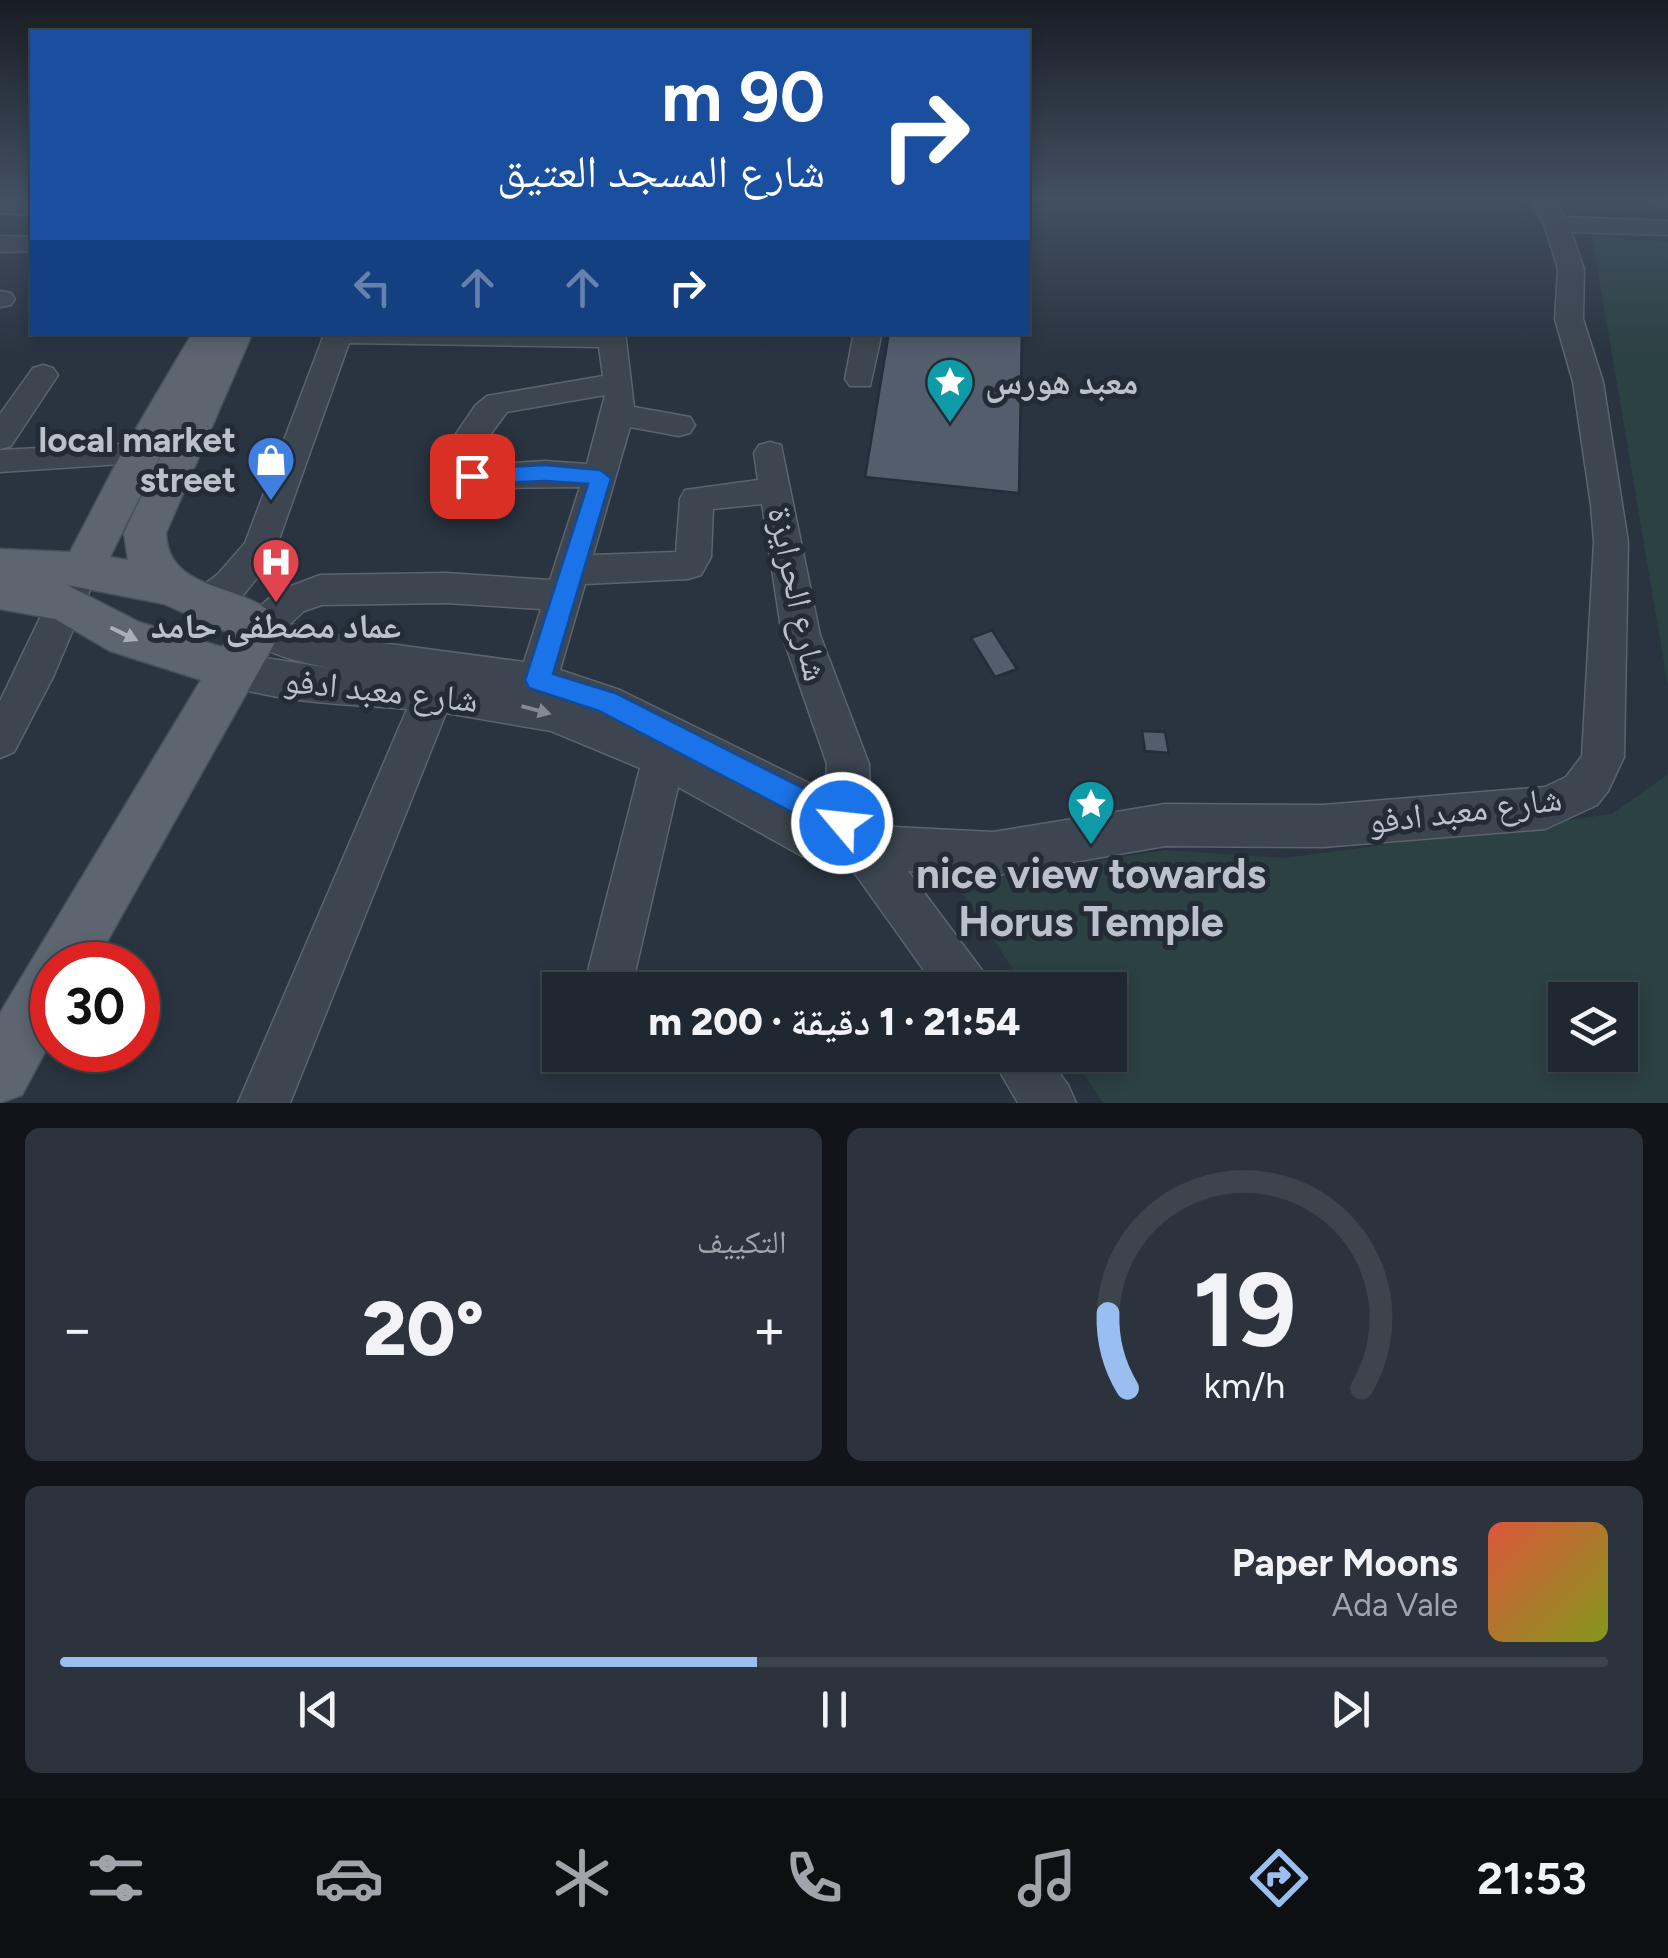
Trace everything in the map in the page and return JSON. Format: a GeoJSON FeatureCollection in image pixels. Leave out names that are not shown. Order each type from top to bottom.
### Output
{"type":"FeatureCollection","features":[{"type":"Feature","properties":{"kind":"main road"},"geometry":{"type":"LineString","coordinates":[[73,587],[140,454],[208,335]]}},
{"type":"Feature","properties":{"kind":"main road"},"geometry":{"type":"LineString","coordinates":[[75,942],[260,628],[155,572],[148,560],[145,533],[235,335]]}},
{"type":"Feature","properties":{"kind":"main road"},"geometry":{"type":"LineString","coordinates":[[0,566],[73,587],[126,636],[232,670]]}},
{"type":"Feature","properties":{"kind":"main road"},"geometry":{"type":"LineString","coordinates":[[0,591],[73,587],[195,595]]}},
{"type":"Feature","properties":{"kind":"main road"},"geometry":{"type":"LineString","coordinates":[[0,1073],[30,1020]]}},
{"type":"Feature","properties":{"kind":"street","name":"شارع معبد ادفو"},"geometry":{"type":"LineString","coordinates":[[232,670],[286,682],[434,693],[553,715],[837,834],[931,854],[992,854],[1164,825],[1323,826],[1545,808],[1571,801],[1584,791],[1603,757],[1611,542],[1588,382],[1569,318],[1570,251]]}},
{"type":"Feature","properties":{"kind":"street"},"geometry":{"type":"LineString","coordinates":[[195,595],[231,584],[260,549],[337,335]]}},
{"type":"Feature","properties":{"kind":"street"},"geometry":{"type":"LineString","coordinates":[[451,335],[611,335],[619,399],[600,478],[538,680]]}},
{"type":"Feature","properties":{"kind":"street"},"geometry":{"type":"LineString","coordinates":[[860,379],[867,335]]}},
{"type":"Feature","properties":{"kind":"street"},"geometry":{"type":"LineString","coordinates":[[0,438],[43,375]]}},
{"type":"Feature","properties":{"kind":"street"},"geometry":{"type":"LineString","coordinates":[[600,478],[463,468],[486,412],[498,403],[619,399],[679,424]]}},
{"type":"Feature","properties":{"kind":"street"},"geometry":{"type":"LineString","coordinates":[[0,461],[140,454]]}},
{"type":"Feature","properties":{"kind":"street","name":"شارع الحرايزة"},"geometry":{"type":"LineString","coordinates":[[569,583],[688,565],[694,557],[698,499],[773,472],[801,634],[848,764],[848,792],[837,834]]}},
{"type":"Feature","properties":{"kind":"street"},"geometry":{"type":"LineString","coordinates":[[260,628],[291,600],[320,590],[569,583]]}},
{"type":"Feature","properties":{"kind":"street"},"geometry":{"type":"LineString","coordinates":[[0,739],[34,677],[73,587]]}},
{"type":"Feature","properties":{"kind":"street","name":"شارع معبد ادفو"},"geometry":{"type":"LineString","coordinates":[[260,628],[332,653],[538,680],[606,702],[837,834]]}},
{"type":"Feature","properties":{"kind":"street"},"geometry":{"type":"LineString","coordinates":[[264,1103],[434,693]]}},
{"type":"Feature","properties":{"kind":"street"},"geometry":{"type":"LineString","coordinates":[[611,972],[663,760]]}},
{"type":"Feature","properties":{"kind":"street"},"geometry":{"type":"LineString","coordinates":[[837,834],[952,972]]}},
{"type":"Feature","properties":{"kind":"street"},"geometry":{"type":"LineString","coordinates":[[1027,1072],[1050,1103]]}},
{"type":"Feature","properties":{"kind":"green space"},"geometry":{"type":"Polygon","coordinates":[[[1595,251],[1668,251],[1668,686],[1595,251]]]}},
{"type":"Feature","properties":{"kind":"green space"},"geometry":{"type":"Polygon","coordinates":[[[1668,774],[1668,1103],[1103,1103],[1082,1072],[1127,1072],[1127,972],[1015,972],[957,885],[1165,850],[1285,858],[1612,814],[1668,774]]]}},
{"type":"Feature","properties":{"kind":"building"},"geometry":{"type":"Polygon","coordinates":[[[889,335],[1022,335],[1019,493],[865,477],[889,335]]]}},
{"type":"Feature","properties":{"kind":"building"},"geometry":{"type":"Polygon","coordinates":[[[992,630],[1017,669],[995,677],[971,638],[992,630]]]}},
{"type":"Feature","properties":{"kind":"building"},"geometry":{"type":"Polygon","coordinates":[[[1142,731],[1165,732],[1169,753],[1145,751],[1142,731]]]}},
{"type":"Feature","properties":{"kind":"place","name":"معبد هورس"},"geometry":{"type":"Point","coordinates":[950,424]}},
{"type":"Feature","properties":{"kind":"place","name":"local market street"},"geometry":{"type":"Point","coordinates":[271,502]}},
{"type":"Feature","properties":{"kind":"place","name":"عماد مصطفى حامد"},"geometry":{"type":"Point","coordinates":[276,604]}},
{"type":"Feature","properties":{"kind":"place","name":"nice view towards Horus Temple"},"geometry":{"type":"Point","coordinates":[1091,846]}},
{"type":"Feature","properties":{"kind":"route"},"geometry":{"type":"LineString","coordinates":[[472,476],[545,473],[600,478],[538,680],[606,702],[842,823]]}}]}
